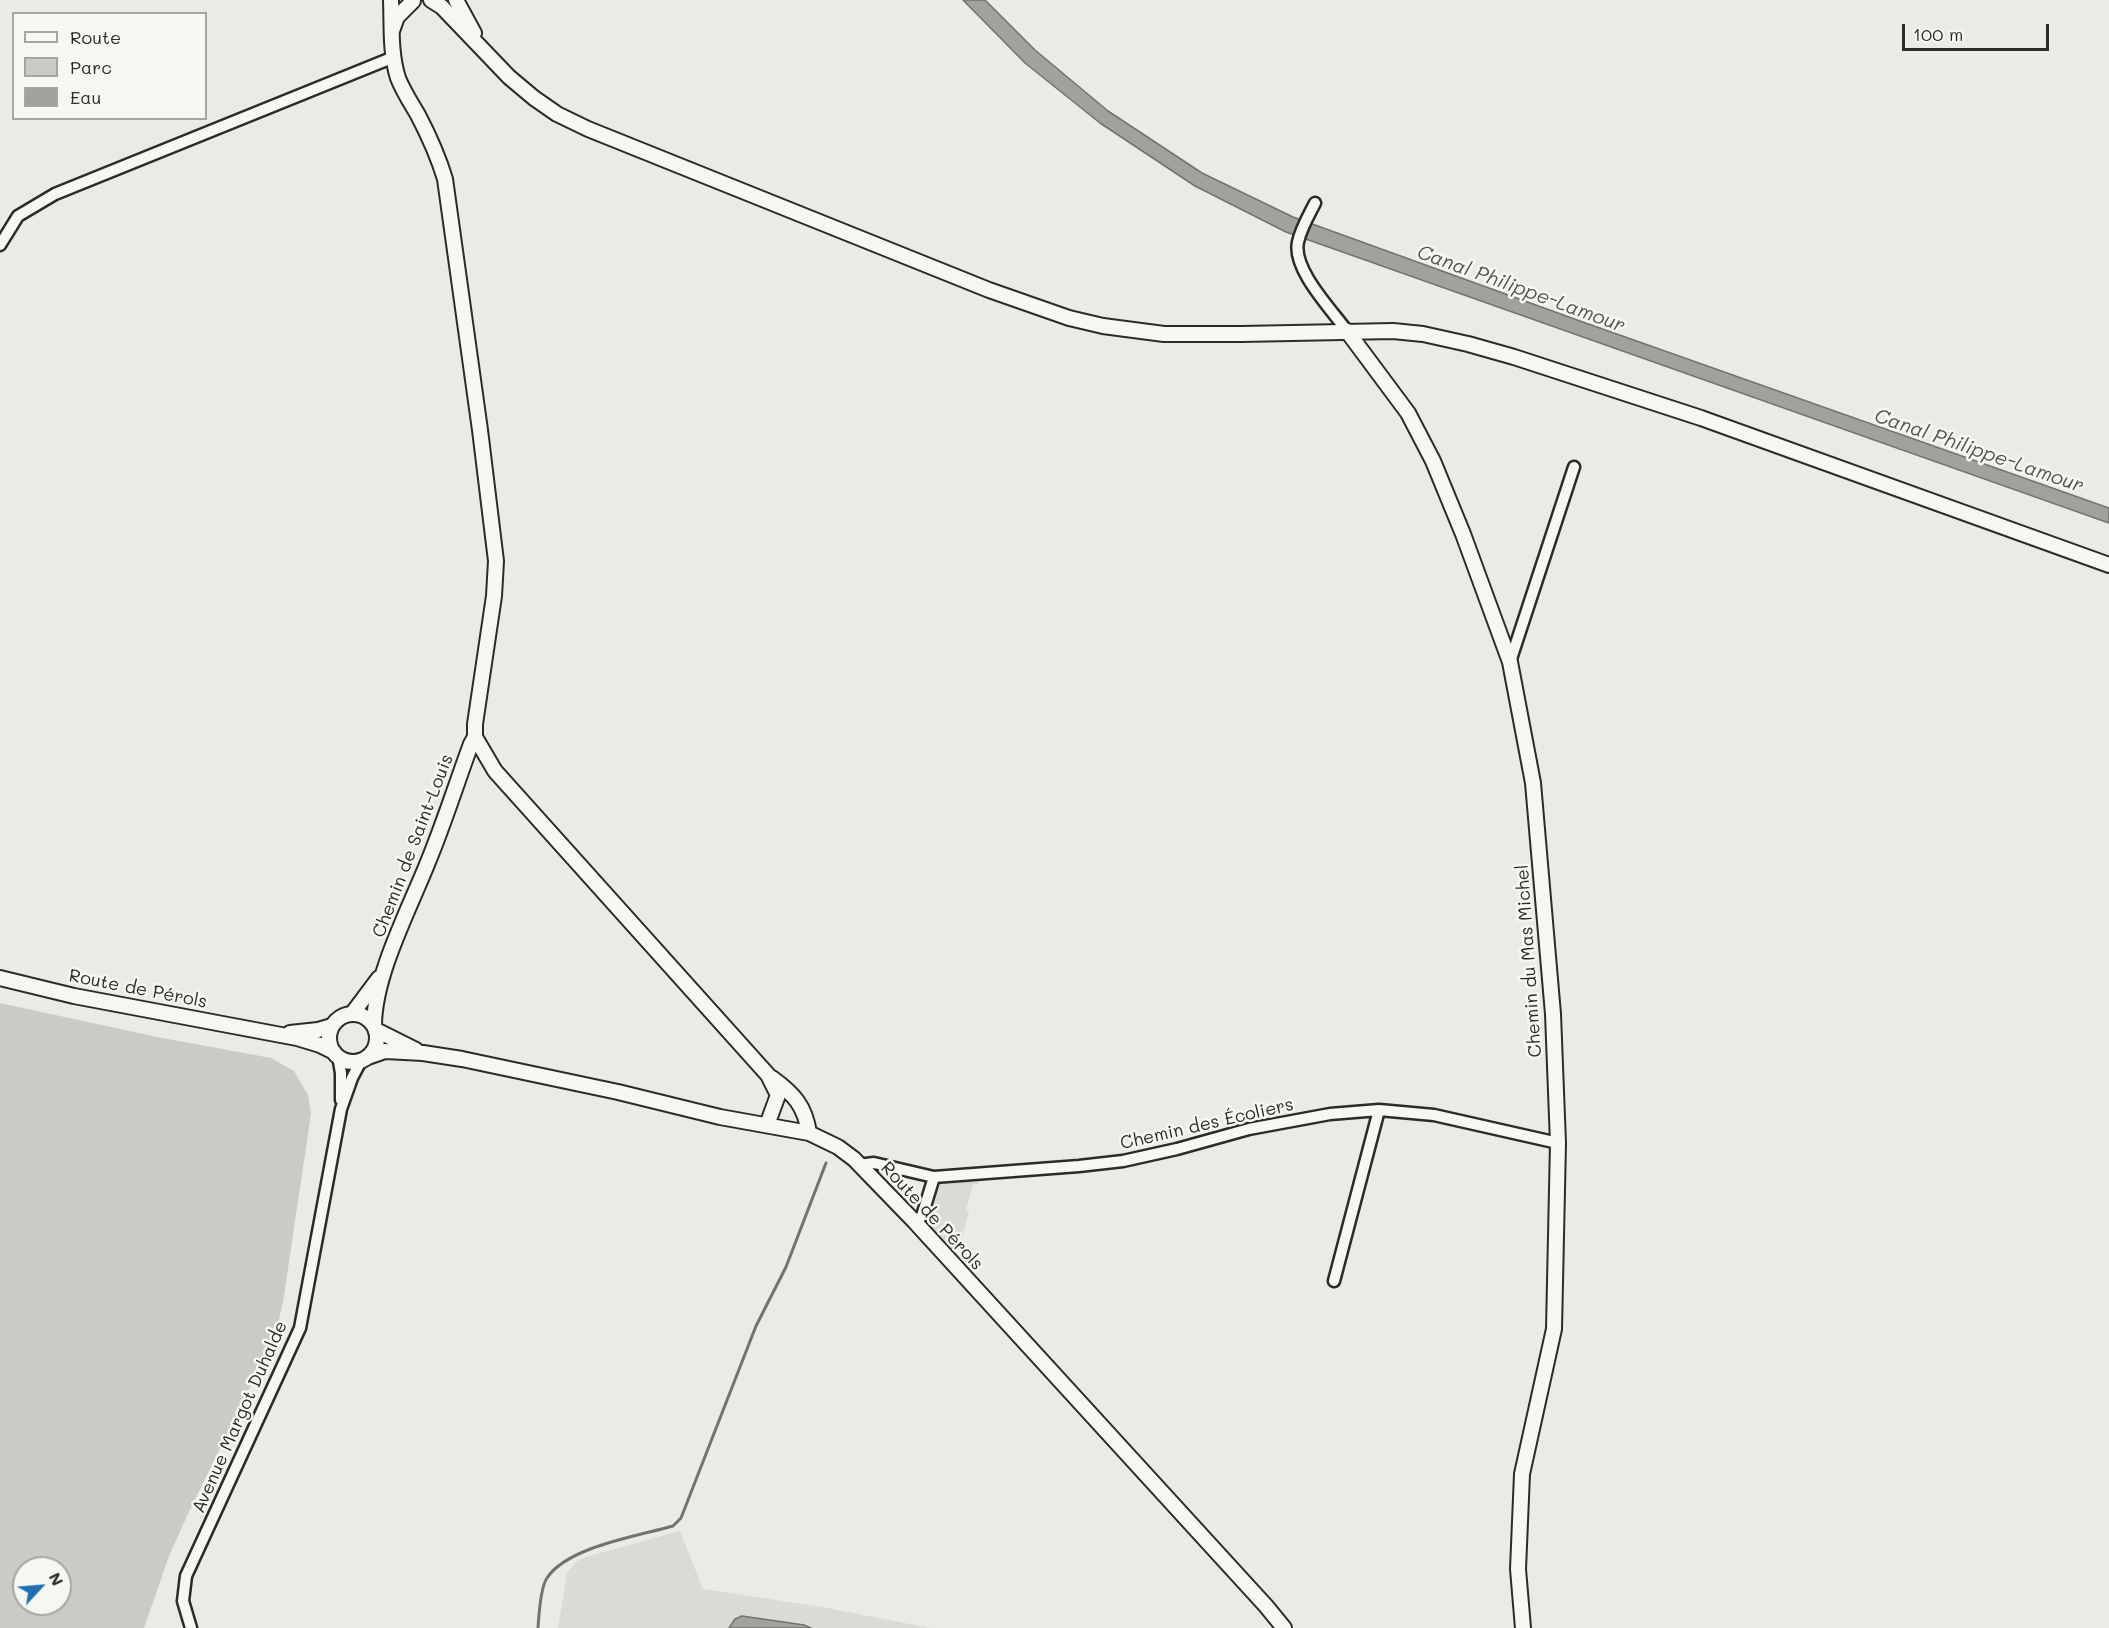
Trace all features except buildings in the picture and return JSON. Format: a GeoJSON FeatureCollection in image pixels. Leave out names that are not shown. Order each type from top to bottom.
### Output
{"type":"FeatureCollection","features":[{"type":"Feature","properties":{"kind":"street"},"geometry":{"type":"LineString","coordinates":[[391,0],[394,57],[398,78],[428,133],[445,179],[496,561],[494,596],[475,724],[476,737],[495,771],[768,1075],[784,1087],[804,1110],[809,1134]]}},
{"type":"Feature","properties":{"kind":"street"},"geometry":{"type":"LineString","coordinates":[[392,33],[397,17],[420,0],[442,7],[509,77],[557,114],[588,129],[989,291],[1069,318],[1103,326],[1164,334],[1347,331],[1393,331],[1423,334],[1514,357],[1701,418],[2109,565]]}},
{"type":"Feature","properties":{"kind":"street"},"geometry":{"type":"LineString","coordinates":[[456,0],[487,53]]}},
{"type":"Feature","properties":{"kind":"street"},"geometry":{"type":"LineString","coordinates":[[0,245],[18,216],[55,194],[394,57]]}},
{"type":"Feature","properties":{"kind":"street"},"geometry":{"type":"LineString","coordinates":[[1315,203],[1298,241],[1297,255],[1304,273],[1347,331]]}},
{"type":"Feature","properties":{"kind":"street","name":"Chemin du Mas Michel"},"geometry":{"type":"LineString","coordinates":[[1347,331],[1408,413],[1433,461],[1463,534],[1510,662],[1533,783],[1553,1014],[1558,1143],[1554,1329],[1522,1474],[1518,1569],[1523,1628]]}},
{"type":"Feature","properties":{"kind":"street"},"geometry":{"type":"LineString","coordinates":[[1510,662],[1574,466]]}},
{"type":"Feature","properties":{"kind":"street","name":"Chemin de Saint-Louis"},"geometry":{"type":"LineString","coordinates":[[375,1028],[374,1008],[385,969],[431,855],[471,744],[476,737]]}},
{"type":"Feature","properties":{"kind":"street","name":"Chemin de Saint-Louis"},"geometry":{"type":"LineString","coordinates":[[352,1014],[385,969]]}},
{"type":"Feature","properties":{"kind":"street","name":"Route de Pérols"},"geometry":{"type":"LineString","coordinates":[[0,978],[74,996],[270,1033],[320,1045],[336,1054]]}},
{"type":"Feature","properties":{"kind":"street"},"geometry":{"type":"LineString","coordinates":[[352,1014],[365,1017],[375,1028],[376,1045],[364,1059],[353,1062],[336,1054],[329,1039],[332,1026],[344,1015],[352,1014]]}},
{"type":"Feature","properties":{"kind":"street","name":"Route de Pérols"},"geometry":{"type":"LineString","coordinates":[[270,1033],[299,1033],[332,1026]]}},
{"type":"Feature","properties":{"kind":"street","name":"Route de Pérols"},"geometry":{"type":"LineString","coordinates":[[375,1028],[423,1053]]}},
{"type":"Feature","properties":{"kind":"street","name":"Route de Pérols"},"geometry":{"type":"LineString","coordinates":[[364,1059],[385,1051],[423,1053],[473,1061],[618,1092],[720,1117],[809,1134],[838,1147],[862,1167],[915,1222],[1284,1628]]}},
{"type":"Feature","properties":{"kind":"street","name":"Avenue Margot Duhalde"},"geometry":{"type":"LineString","coordinates":[[336,1054],[341,1073],[341,1109]]}},
{"type":"Feature","properties":{"kind":"street","name":"Avenue Margot Duhalde"},"geometry":{"type":"LineString","coordinates":[[191,1628],[183,1601],[186,1576],[300,1328],[341,1109],[352,1078],[364,1059]]}},
{"type":"Feature","properties":{"kind":"street"},"geometry":{"type":"LineString","coordinates":[[768,1075],[778,1095],[768,1125]]}},
{"type":"Feature","properties":{"kind":"street"},"geometry":{"type":"LineString","coordinates":[[1334,1281],[1379,1110]]}},
{"type":"Feature","properties":{"kind":"street","name":"Chemin des Écoliers"},"geometry":{"type":"LineString","coordinates":[[862,1167],[874,1163],[934,1177],[1123,1161],[1249,1129],[1330,1114],[1379,1110],[1434,1114],[1558,1143]]}},
{"type":"Feature","properties":{"kind":"street"},"geometry":{"type":"LineString","coordinates":[[915,1222],[922,1216],[934,1177]]}},
{"type":"Feature","properties":{"kind":"shaded area"},"geometry":{"type":"Polygon","coordinates":[[[979,1180],[978,1185],[973,1184],[971,1191],[961,1244],[951,1252],[924,1227],[939,1182],[979,1180]]]}},
{"type":"Feature","properties":{"kind":"shaded area"},"geometry":{"type":"Polygon","coordinates":[[[680,1531],[703,1589],[822,1607],[930,1628],[558,1628],[567,1573],[577,1561],[680,1531]]]}},
{"type":"Feature","properties":{"kind":"green space"},"geometry":{"type":"Polygon","coordinates":[[[0,1003],[157,1037],[271,1058],[294,1071],[308,1095],[311,1114],[283,1302],[275,1336],[169,1556],[144,1628],[0,1628],[0,1003]]]}},
{"type":"Feature","properties":{"kind":"water"},"geometry":{"type":"Polygon","coordinates":[[[963,0],[985,0],[1035,50],[1108,111],[1202,173],[1293,217],[2109,508],[2109,523],[1286,232],[1195,186],[1100,123],[1025,63],[963,0]]]}},
{"type":"Feature","properties":{"kind":"water"},"geometry":{"type":"Polygon","coordinates":[[[742,1616],[811,1628],[729,1628],[735,1619],[742,1616]]]}},
{"type":"Feature","properties":{"kind":"waterway"},"geometry":{"type":"LineString","coordinates":[[538,1628],[543,1588],[547,1578],[557,1567],[570,1558],[604,1544],[673,1526],[681,1518],[756,1326],[786,1267],[826,1163]]}},
{"type":"Feature","properties":{"kind":"water label","name":"Canal Philippe-Lamour"},"geometry":{"type":"Point","coordinates":[1521,289]}},
{"type":"Feature","properties":{"kind":"water label","name":"Canal Philippe-Lamour"},"geometry":{"type":"Point","coordinates":[1979,451]}}]}
